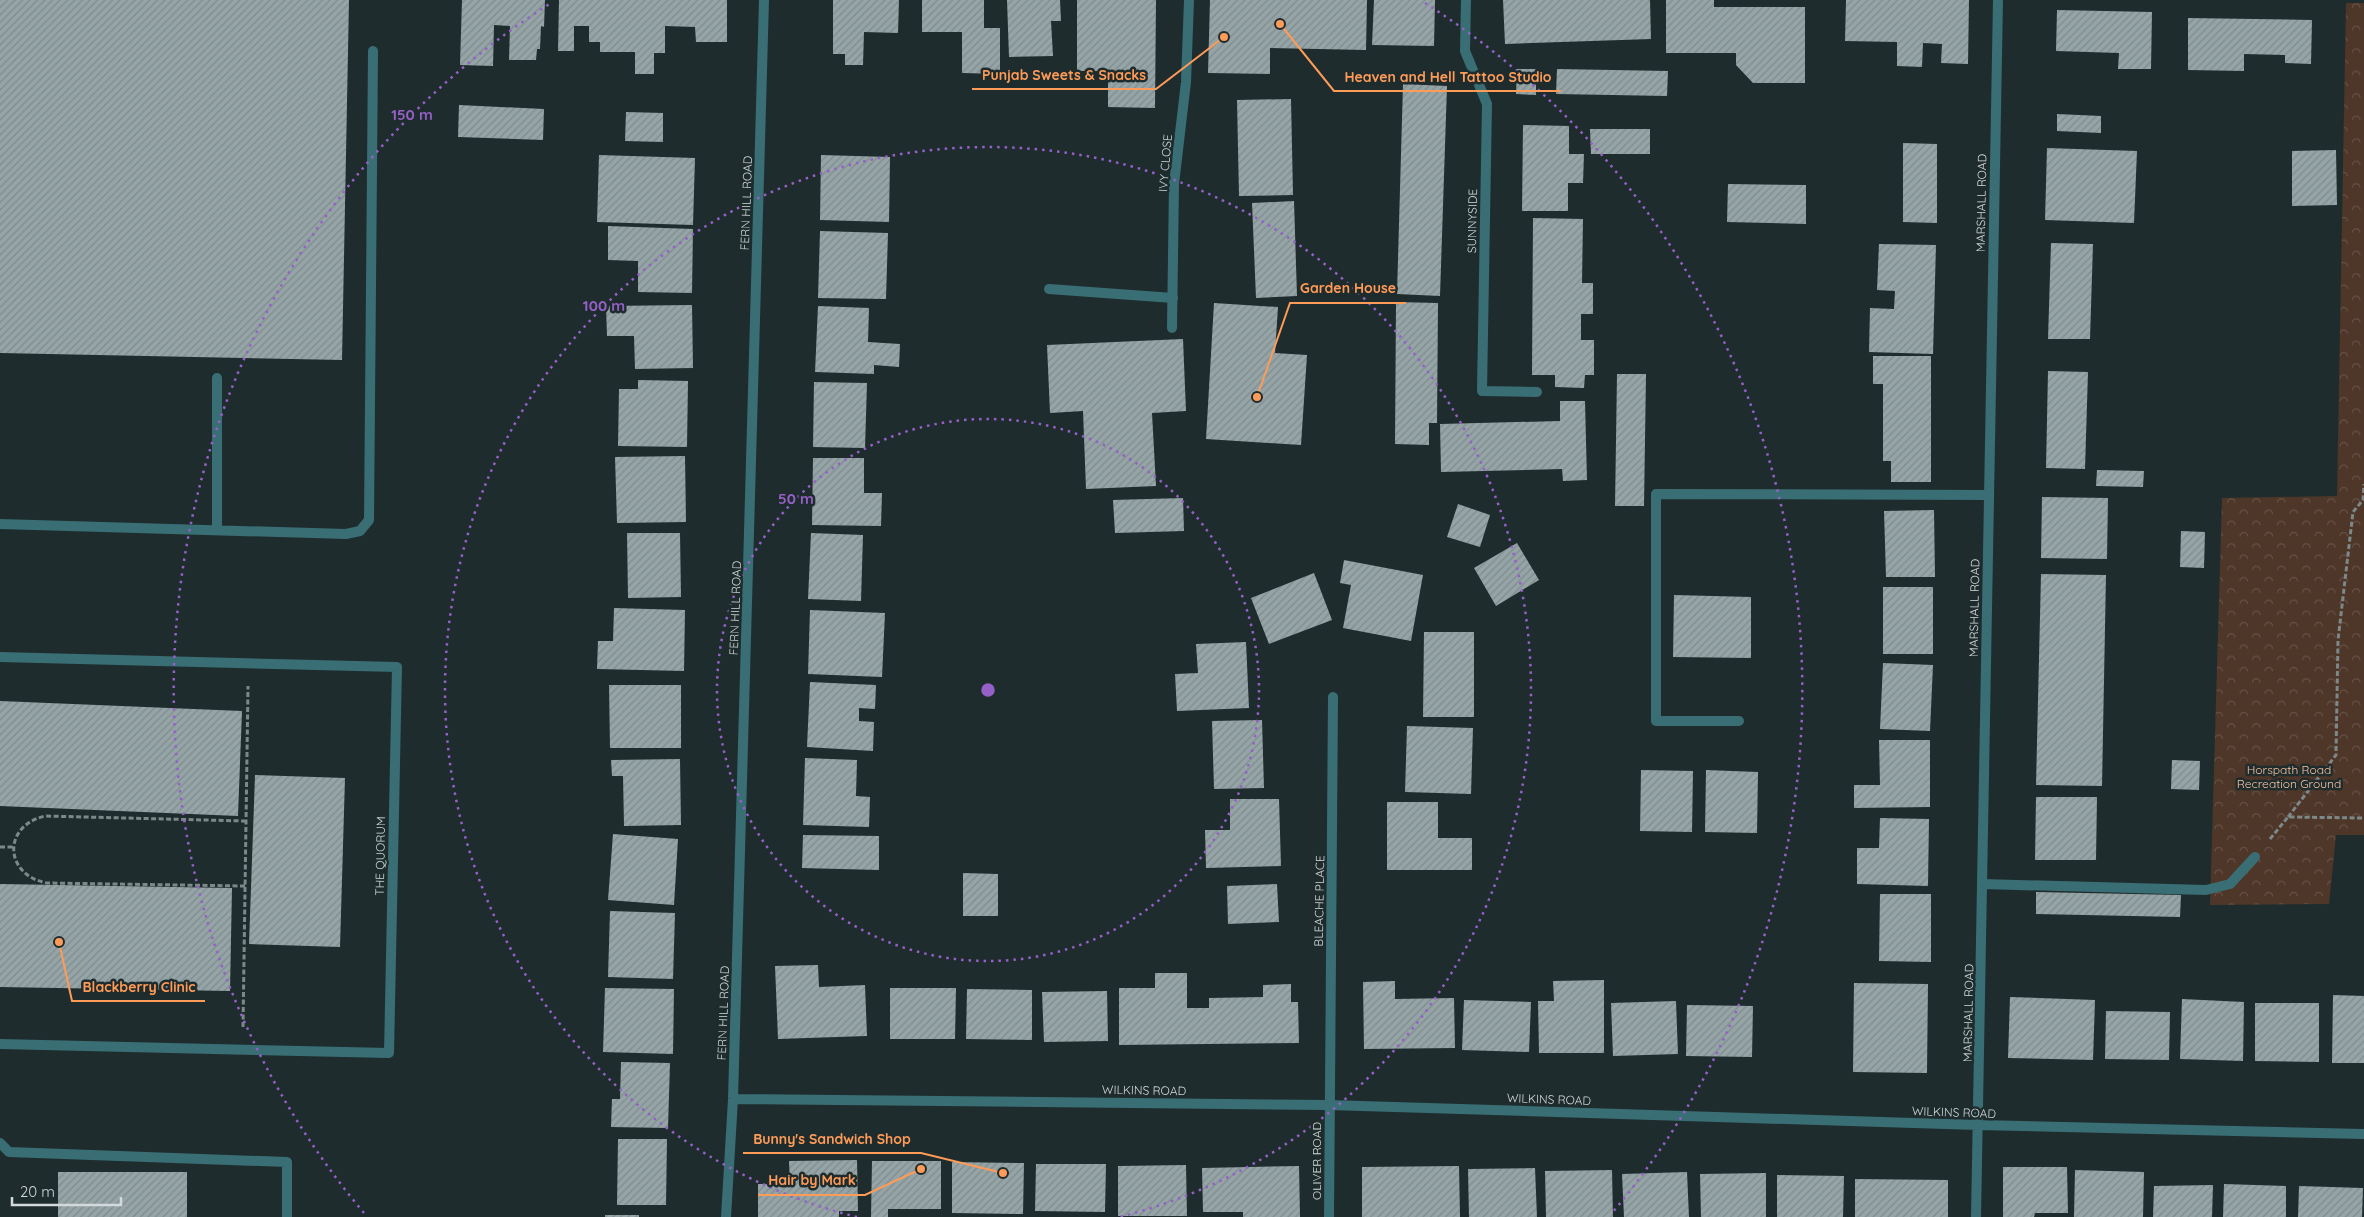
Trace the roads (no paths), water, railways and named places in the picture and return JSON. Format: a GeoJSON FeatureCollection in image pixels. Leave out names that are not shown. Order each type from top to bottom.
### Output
{"type":"FeatureCollection","features":[{"type":"Feature","properties":{"kind":"street","name":"FERN HILL ROAD"},"geometry":{"type":"LineString","coordinates":[[726,1217],[733,1099],[764,0]]}},
{"type":"Feature","properties":{"kind":"street","name":"IVY CLOSE"},"geometry":{"type":"LineString","coordinates":[[1172,328],[1174,184],[1186,82],[1189,0]]}},
{"type":"Feature","properties":{"kind":"street","name":"SUNNYSIDE"},"geometry":{"type":"LineString","coordinates":[[1466,0],[1465,51],[1487,104],[1482,390],[1538,392]]}},
{"type":"Feature","properties":{"kind":"street","name":"MARSHALL ROAD"},"geometry":{"type":"LineString","coordinates":[[1976,1217],[1998,0]]}},
{"type":"Feature","properties":{"kind":"street"},"geometry":{"type":"LineString","coordinates":[[0,524],[346,534],[360,531],[369,520],[372,51]]}},
{"type":"Feature","properties":{"kind":"street"},"geometry":{"type":"LineString","coordinates":[[1049,289],[1173,298]]}},
{"type":"Feature","properties":{"kind":"street"},"geometry":{"type":"LineString","coordinates":[[217,378],[217,530]]}},
{"type":"Feature","properties":{"kind":"street"},"geometry":{"type":"LineString","coordinates":[[1740,721],[1656,722],[1656,494],[1988,495]]}},
{"type":"Feature","properties":{"kind":"street","name":"THE QUORUM"},"geometry":{"type":"LineString","coordinates":[[0,657],[397,666],[388,1053],[0,1044]]}},
{"type":"Feature","properties":{"kind":"street","name":"BLEACHE PLACE"},"geometry":{"type":"LineString","coordinates":[[1329,1105],[1333,697]]}},
{"type":"Feature","properties":{"kind":"street"},"geometry":{"type":"LineString","coordinates":[[1982,884],[2206,890],[2230,884],[2255,857]]}},
{"type":"Feature","properties":{"kind":"street","name":"WILKINS ROAD"},"geometry":{"type":"LineString","coordinates":[[733,1099],[1329,1105],[1978,1125],[2364,1134]]}},
{"type":"Feature","properties":{"kind":"street","name":"OLIVER ROAD"},"geometry":{"type":"LineString","coordinates":[[1329,1105],[1329,1217]]}},
{"type":"Feature","properties":{"kind":"street"},"geometry":{"type":"LineString","coordinates":[[0,1143],[10,1152],[287,1162],[287,1217]]}},
{"type":"Feature","properties":{"kind":"place","name":"Heaven and Hell Tattoo Studio"},"geometry":{"type":"Point","coordinates":[1280,24]}},
{"type":"Feature","properties":{"kind":"place","name":"Punjab Sweets & Snacks"},"geometry":{"type":"Point","coordinates":[1224,37]}},
{"type":"Feature","properties":{"kind":"place","name":"Garden House"},"geometry":{"type":"Point","coordinates":[1257,397]}},
{"type":"Feature","properties":{"kind":"place","name":"Blackberry Clinic"},"geometry":{"type":"Point","coordinates":[59,942]}},
{"type":"Feature","properties":{"kind":"place","name":"Hair by Mark"},"geometry":{"type":"Point","coordinates":[921,1169]}},
{"type":"Feature","properties":{"kind":"place","name":"Bunny's Sandwich Shop"},"geometry":{"type":"Point","coordinates":[1003,1173]}},
{"type":"Feature","properties":{"kind":"park label","name":"Horspath Road Recreation Ground"},"geometry":{"type":"Point","coordinates":[2289,776]}}]}
